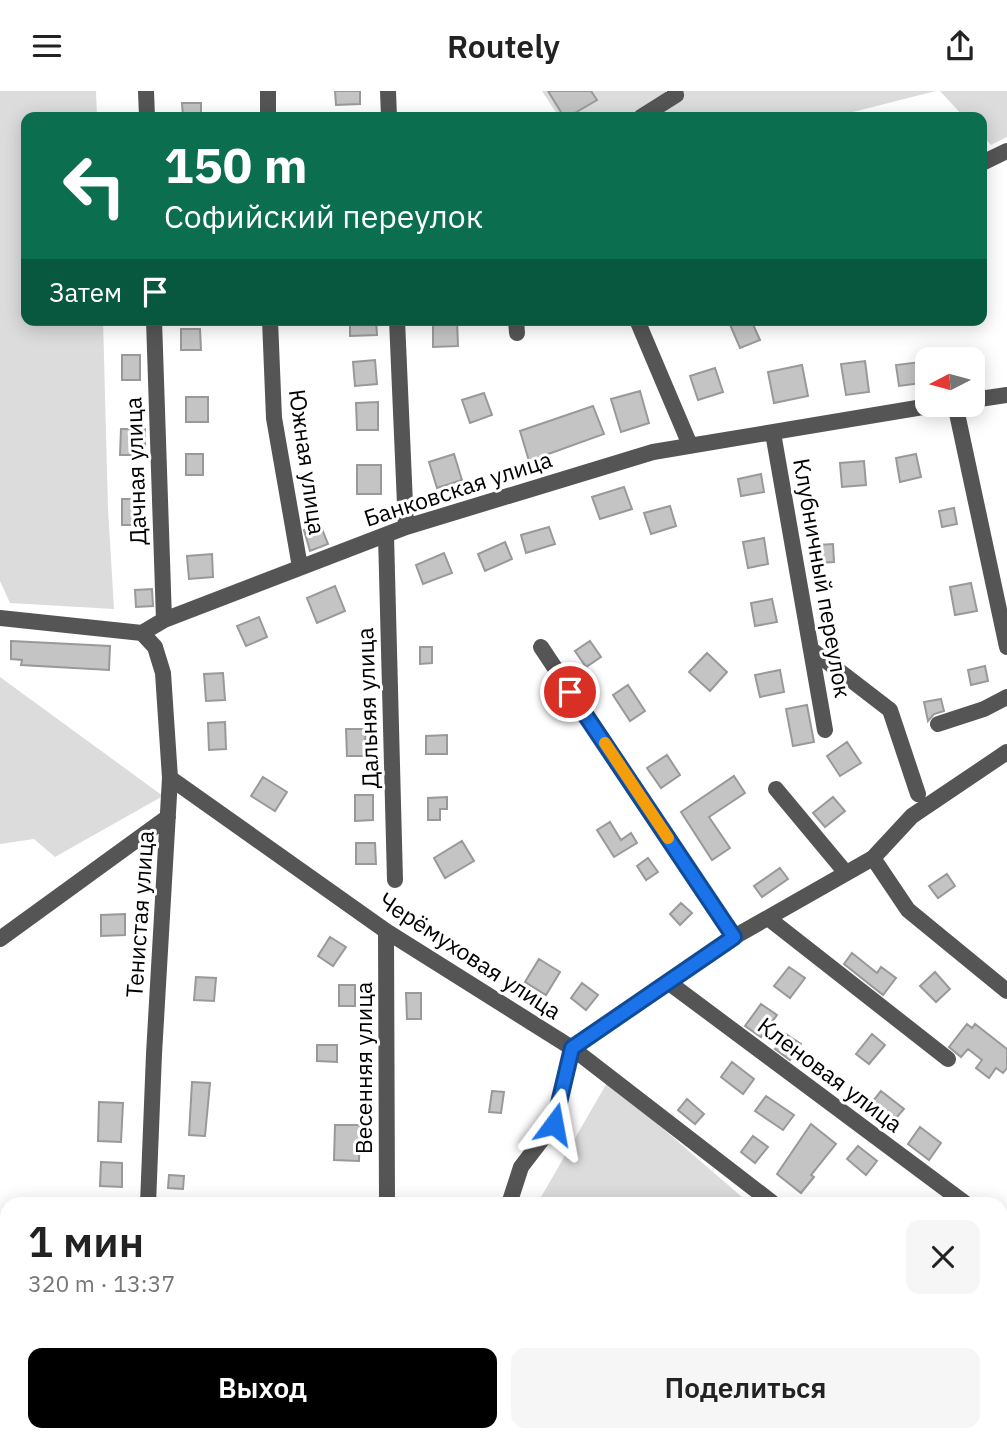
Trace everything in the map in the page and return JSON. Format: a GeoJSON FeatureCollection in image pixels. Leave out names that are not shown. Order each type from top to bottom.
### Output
{"type":"FeatureCollection","features":[{"type":"Feature","properties":{"kind":"street"},"geometry":{"type":"LineString","coordinates":[[146,91],[147,112]]}},
{"type":"Feature","properties":{"kind":"street"},"geometry":{"type":"LineString","coordinates":[[268,91],[268,112]]}},
{"type":"Feature","properties":{"kind":"street"},"geometry":{"type":"LineString","coordinates":[[388,91],[389,112]]}},
{"type":"Feature","properties":{"kind":"street"},"geometry":{"type":"LineString","coordinates":[[649,112],[676,95],[675,91]]}},
{"type":"Feature","properties":{"kind":"street"},"geometry":{"type":"LineString","coordinates":[[987,161],[1007,151]]}},
{"type":"Feature","properties":{"kind":"street","name":"Дачная улица"},"geometry":{"type":"LineString","coordinates":[[154,326],[164,620]]}},
{"type":"Feature","properties":{"kind":"street","name":"Южная улица"},"geometry":{"type":"LineString","coordinates":[[270,326],[274,418],[300,567]]}},
{"type":"Feature","properties":{"kind":"street"},"geometry":{"type":"LineString","coordinates":[[397,326],[406,527]]}},
{"type":"Feature","properties":{"kind":"street"},"geometry":{"type":"LineString","coordinates":[[640,326],[690,445]]}},
{"type":"Feature","properties":{"kind":"street"},"geometry":{"type":"LineString","coordinates":[[985,398],[1007,395]]}},
{"type":"Feature","properties":{"kind":"street","name":"Банковская улица"},"geometry":{"type":"LineString","coordinates":[[142,633],[164,620],[406,527],[653,452],[915,408]]}},
{"type":"Feature","properties":{"kind":"street"},"geometry":{"type":"LineString","coordinates":[[958,417],[1007,647]]}},
{"type":"Feature","properties":{"kind":"street","name":"Клубничный переулок"},"geometry":{"type":"LineString","coordinates":[[773,433],[825,730]]}},
{"type":"Feature","properties":{"kind":"street","name":"Дальняя улица"},"geometry":{"type":"LineString","coordinates":[[386,535],[395,880]]}},
{"type":"Feature","properties":{"kind":"street"},"geometry":{"type":"LineString","coordinates":[[0,618],[142,633]]}},
{"type":"Feature","properties":{"kind":"street","name":"Тенистая улица"},"geometry":{"type":"LineString","coordinates":[[142,633],[155,647],[163,673],[170,778],[148,1197]]}},
{"type":"Feature","properties":{"kind":"street"},"geometry":{"type":"LineString","coordinates":[[541,647],[734,937]]}},
{"type":"Feature","properties":{"kind":"street"},"geometry":{"type":"LineString","coordinates":[[812,650],[890,710],[918,794]]}},
{"type":"Feature","properties":{"kind":"street"},"geometry":{"type":"LineString","coordinates":[[938,724],[984,709],[1007,697]]}},
{"type":"Feature","properties":{"kind":"street"},"geometry":{"type":"LineString","coordinates":[[511,1197],[521,1167],[554,1124],[572,1048],[734,937],[873,858],[912,816],[1007,752]]}},
{"type":"Feature","properties":{"kind":"street","name":"Черёмуховая улица"},"geometry":{"type":"LineString","coordinates":[[170,778],[386,931],[572,1048],[765,1197]]}},
{"type":"Feature","properties":{"kind":"street"},"geometry":{"type":"LineString","coordinates":[[776,789],[846,873]]}},
{"type":"Feature","properties":{"kind":"street"},"geometry":{"type":"LineString","coordinates":[[0,939],[168,817]]}},
{"type":"Feature","properties":{"kind":"street"},"geometry":{"type":"LineString","coordinates":[[873,858],[908,910],[1007,991]]}},
{"type":"Feature","properties":{"kind":"street"},"geometry":{"type":"LineString","coordinates":[[768,918],[948,1059]]}},
{"type":"Feature","properties":{"kind":"street","name":"Весенняя улица"},"geometry":{"type":"LineString","coordinates":[[386,931],[387,1197]]}},
{"type":"Feature","properties":{"kind":"street","name":"Кленовая улица"},"geometry":{"type":"LineString","coordinates":[[668,982],[957,1197]]}},
{"type":"Feature","properties":{"kind":"shaded area"},"geometry":{"type":"Polygon","coordinates":[[[0,91],[96,91],[97,112],[21,112],[21,326],[103,326],[108,509],[114,609],[10,603],[0,581],[0,91]]]}},
{"type":"Feature","properties":{"kind":"shaded area"},"geometry":{"type":"Polygon","coordinates":[[[542,91],[936,91],[853,112],[556,112],[542,91]]]}},
{"type":"Feature","properties":{"kind":"shaded area"},"geometry":{"type":"Polygon","coordinates":[[[940,91],[1007,91],[1007,137],[991,145],[987,141],[987,112],[959,112],[940,91]]]}},
{"type":"Feature","properties":{"kind":"shaded area"},"geometry":{"type":"Polygon","coordinates":[[[0,677],[163,796],[55,857],[34,839],[0,844],[0,677]]]}},
{"type":"Feature","properties":{"kind":"shaded area"},"geometry":{"type":"Polygon","coordinates":[[[608,1081],[742,1197],[541,1197],[608,1081]]]}},
{"type":"Feature","properties":{"kind":"building"},"geometry":{"type":"Polygon","coordinates":[[[335,91],[360,91],[360,104],[336,105],[335,91]]]}},
{"type":"Feature","properties":{"kind":"building"},"geometry":{"type":"Polygon","coordinates":[[[548,91],[591,91],[597,100],[577,112],[561,112],[548,91]]]}},
{"type":"Feature","properties":{"kind":"building"},"geometry":{"type":"Polygon","coordinates":[[[182,103],[201,103],[201,112],[183,112],[182,103]]]}},
{"type":"Feature","properties":{"kind":"building"},"geometry":{"type":"Polygon","coordinates":[[[350,326],[376,326],[377,335],[350,336],[350,326]]]}},
{"type":"Feature","properties":{"kind":"building"},"geometry":{"type":"Polygon","coordinates":[[[433,326],[457,326],[458,346],[433,347],[433,326]]]}},
{"type":"Feature","properties":{"kind":"building"},"geometry":{"type":"Polygon","coordinates":[[[731,326],[754,326],[760,340],[740,348],[731,326]]]}},
{"type":"Feature","properties":{"kind":"building"},"geometry":{"type":"Polygon","coordinates":[[[181,329],[200,329],[201,350],[181,350],[181,329]]]}},
{"type":"Feature","properties":{"kind":"building"},"geometry":{"type":"Polygon","coordinates":[[[122,355],[140,355],[140,380],[122,380],[122,355]]]}},
{"type":"Feature","properties":{"kind":"building"},"geometry":{"type":"Polygon","coordinates":[[[375,360],[377,384],[355,386],[353,362],[375,360]]]}},
{"type":"Feature","properties":{"kind":"building"},"geometry":{"type":"Polygon","coordinates":[[[865,361],[869,392],[846,395],[841,364],[865,361]]]}},
{"type":"Feature","properties":{"kind":"building"},"geometry":{"type":"Polygon","coordinates":[[[915,363],[915,384],[899,386],[896,365],[915,363]]]}},
{"type":"Feature","properties":{"kind":"building"},"geometry":{"type":"Polygon","coordinates":[[[802,365],[808,396],[774,403],[768,372],[802,365]]]}},
{"type":"Feature","properties":{"kind":"building"},"geometry":{"type":"Polygon","coordinates":[[[715,368],[723,392],[698,400],[690,376],[715,368]]]}},
{"type":"Feature","properties":{"kind":"building"},"geometry":{"type":"Polygon","coordinates":[[[640,391],[649,423],[621,432],[611,399],[640,391]]]}},
{"type":"Feature","properties":{"kind":"building"},"geometry":{"type":"Polygon","coordinates":[[[484,393],[492,415],[470,423],[462,400],[484,393]]]}},
{"type":"Feature","properties":{"kind":"building"},"geometry":{"type":"Polygon","coordinates":[[[186,397],[208,397],[208,422],[186,422],[186,397]]]}},
{"type":"Feature","properties":{"kind":"building"},"geometry":{"type":"Polygon","coordinates":[[[378,402],[378,430],[357,430],[356,403],[378,402]]]}},
{"type":"Feature","properties":{"kind":"building"},"geometry":{"type":"Polygon","coordinates":[[[593,406],[604,434],[529,461],[520,431],[593,406]]]}},
{"type":"Feature","properties":{"kind":"building"},"geometry":{"type":"Polygon","coordinates":[[[121,429],[145,429],[145,455],[120,455],[121,429]]]}},
{"type":"Feature","properties":{"kind":"building"},"geometry":{"type":"Polygon","coordinates":[[[186,454],[203,454],[203,475],[186,475],[186,454]]]}},
{"type":"Feature","properties":{"kind":"building"},"geometry":{"type":"Polygon","coordinates":[[[454,454],[462,480],[437,488],[429,462],[454,454]]]}},
{"type":"Feature","properties":{"kind":"building"},"geometry":{"type":"Polygon","coordinates":[[[916,454],[921,477],[900,482],[896,458],[916,454]]]}},
{"type":"Feature","properties":{"kind":"building"},"geometry":{"type":"Polygon","coordinates":[[[864,461],[866,485],[842,487],[840,463],[864,461]]]}},
{"type":"Feature","properties":{"kind":"building"},"geometry":{"type":"Polygon","coordinates":[[[357,465],[381,465],[381,494],[357,494],[357,465]]]}},
{"type":"Feature","properties":{"kind":"building"},"geometry":{"type":"Polygon","coordinates":[[[761,474],[764,492],[741,496],[738,479],[761,474]]]}},
{"type":"Feature","properties":{"kind":"building"},"geometry":{"type":"Polygon","coordinates":[[[624,487],[632,509],[600,519],[592,497],[624,487]]]}},
{"type":"Feature","properties":{"kind":"building"},"geometry":{"type":"Polygon","coordinates":[[[122,499],[139,499],[139,525],[122,525],[122,499]]]}},
{"type":"Feature","properties":{"kind":"building"},"geometry":{"type":"Polygon","coordinates":[[[670,506],[676,526],[651,534],[644,513],[670,506]]]}},
{"type":"Feature","properties":{"kind":"building"},"geometry":{"type":"Polygon","coordinates":[[[954,508],[957,524],[942,527],[939,511],[954,508]]]}},
{"type":"Feature","properties":{"kind":"building"},"geometry":{"type":"Polygon","coordinates":[[[320,524],[328,544],[310,551],[304,530],[320,524]]]}},
{"type":"Feature","properties":{"kind":"building"},"geometry":{"type":"Polygon","coordinates":[[[549,527],[555,544],[526,553],[521,535],[549,527]]]}},
{"type":"Feature","properties":{"kind":"building"},"geometry":{"type":"Polygon","coordinates":[[[764,538],[768,564],[748,568],[743,542],[764,538]]]}},
{"type":"Feature","properties":{"kind":"building"},"geometry":{"type":"Polygon","coordinates":[[[505,542],[512,559],[485,571],[478,554],[505,542]]]}},
{"type":"Feature","properties":{"kind":"building"},"geometry":{"type":"Polygon","coordinates":[[[833,544],[834,562],[820,563],[818,545],[833,544]]]}},
{"type":"Feature","properties":{"kind":"building"},"geometry":{"type":"Polygon","coordinates":[[[444,553],[452,573],[423,584],[416,565],[444,553]]]}},
{"type":"Feature","properties":{"kind":"building"},"geometry":{"type":"Polygon","coordinates":[[[212,554],[213,577],[189,579],[187,556],[212,554]]]}},
{"type":"Feature","properties":{"kind":"building"},"geometry":{"type":"Polygon","coordinates":[[[971,583],[977,611],[955,615],[950,587],[971,583]]]}},
{"type":"Feature","properties":{"kind":"building"},"geometry":{"type":"Polygon","coordinates":[[[335,586],[345,611],[317,623],[307,598],[335,586]]]}},
{"type":"Feature","properties":{"kind":"building"},"geometry":{"type":"Polygon","coordinates":[[[152,589],[153,606],[136,607],[135,590],[152,589]]]}},
{"type":"Feature","properties":{"kind":"building"},"geometry":{"type":"Polygon","coordinates":[[[772,599],[777,622],[755,626],[751,603],[772,599]]]}},
{"type":"Feature","properties":{"kind":"building"},"geometry":{"type":"Polygon","coordinates":[[[259,617],[267,637],[246,646],[237,626],[259,617]]]}},
{"type":"Feature","properties":{"kind":"building"},"geometry":{"type":"Polygon","coordinates":[[[11,641],[110,646],[109,670],[21,665],[22,660],[11,659],[11,641]]]}},
{"type":"Feature","properties":{"kind":"building"},"geometry":{"type":"Polygon","coordinates":[[[590,641],[601,657],[586,667],[575,651],[590,641]]]}},
{"type":"Feature","properties":{"kind":"building"},"geometry":{"type":"Polygon","coordinates":[[[420,647],[432,647],[432,663],[420,664],[420,647]]]}},
{"type":"Feature","properties":{"kind":"building"},"geometry":{"type":"Polygon","coordinates":[[[707,653],[727,672],[710,691],[689,672],[707,653]]]}},
{"type":"Feature","properties":{"kind":"building"},"geometry":{"type":"Polygon","coordinates":[[[985,666],[988,681],[971,685],[968,670],[985,666]]]}},
{"type":"Feature","properties":{"kind":"building"},"geometry":{"type":"Polygon","coordinates":[[[780,670],[784,692],[760,697],[755,675],[780,670]]]}},
{"type":"Feature","properties":{"kind":"building"},"geometry":{"type":"Polygon","coordinates":[[[223,673],[225,700],[206,701],[204,674],[223,673]]]}},
{"type":"Feature","properties":{"kind":"building"},"geometry":{"type":"Polygon","coordinates":[[[628,685],[645,711],[630,721],[613,695],[628,685]]]}},
{"type":"Feature","properties":{"kind":"building"},"geometry":{"type":"Polygon","coordinates":[[[941,699],[944,711],[934,714],[928,721],[924,702],[941,699]]]}},
{"type":"Feature","properties":{"kind":"building"},"geometry":{"type":"Polygon","coordinates":[[[807,705],[814,742],[793,746],[786,709],[807,705]]]}},
{"type":"Feature","properties":{"kind":"building"},"geometry":{"type":"Polygon","coordinates":[[[225,722],[226,749],[209,750],[208,723],[225,722]]]}},
{"type":"Feature","properties":{"kind":"building"},"geometry":{"type":"Polygon","coordinates":[[[346,729],[365,729],[366,756],[347,756],[346,729]]]}},
{"type":"Feature","properties":{"kind":"building"},"geometry":{"type":"Polygon","coordinates":[[[447,735],[447,754],[426,754],[426,736],[447,735]]]}},
{"type":"Feature","properties":{"kind":"building"},"geometry":{"type":"Polygon","coordinates":[[[847,742],[861,763],[840,776],[827,756],[847,742]]]}},
{"type":"Feature","properties":{"kind":"building"},"geometry":{"type":"Polygon","coordinates":[[[667,755],[680,775],[661,788],[647,768],[667,755]]]}},
{"type":"Feature","properties":{"kind":"building"},"geometry":{"type":"Polygon","coordinates":[[[734,776],[745,793],[709,817],[730,848],[712,860],[681,812],[734,776]]]}},
{"type":"Feature","properties":{"kind":"building"},"geometry":{"type":"Polygon","coordinates":[[[263,777],[287,792],[275,811],[251,796],[263,777]]]}},
{"type":"Feature","properties":{"kind":"building"},"geometry":{"type":"Polygon","coordinates":[[[355,795],[373,795],[373,820],[355,821],[355,795]]]}},
{"type":"Feature","properties":{"kind":"building"},"geometry":{"type":"Polygon","coordinates":[[[447,797],[447,809],[440,809],[440,820],[428,820],[428,798],[447,797]]]}},
{"type":"Feature","properties":{"kind":"building"},"geometry":{"type":"Polygon","coordinates":[[[833,797],[845,811],[825,827],[813,813],[833,797]]]}},
{"type":"Feature","properties":{"kind":"building"},"geometry":{"type":"Polygon","coordinates":[[[610,822],[621,840],[631,833],[637,843],[614,857],[597,830],[610,822]]]}},
{"type":"Feature","properties":{"kind":"building"},"geometry":{"type":"Polygon","coordinates":[[[462,841],[474,861],[445,878],[434,858],[462,841]]]}},
{"type":"Feature","properties":{"kind":"building"},"geometry":{"type":"Polygon","coordinates":[[[356,843],[375,843],[376,864],[356,864],[356,843]]]}},
{"type":"Feature","properties":{"kind":"building"},"geometry":{"type":"Polygon","coordinates":[[[648,858],[658,872],[646,880],[637,866],[648,858]]]}},
{"type":"Feature","properties":{"kind":"building"},"geometry":{"type":"Polygon","coordinates":[[[780,868],[788,879],[762,897],[754,886],[780,868]]]}},
{"type":"Feature","properties":{"kind":"building"},"geometry":{"type":"Polygon","coordinates":[[[947,874],[955,886],[938,898],[929,886],[947,874]]]}},
{"type":"Feature","properties":{"kind":"building"},"geometry":{"type":"Polygon","coordinates":[[[681,903],[692,913],[680,925],[670,914],[681,903]]]}},
{"type":"Feature","properties":{"kind":"building"},"geometry":{"type":"Polygon","coordinates":[[[125,914],[125,935],[101,936],[101,915],[125,914]]]}},
{"type":"Feature","properties":{"kind":"building"},"geometry":{"type":"Polygon","coordinates":[[[330,937],[346,947],[333,966],[318,956],[330,937]]]}},
{"type":"Feature","properties":{"kind":"building"},"geometry":{"type":"Polygon","coordinates":[[[852,953],[877,973],[881,967],[896,978],[883,995],[844,964],[852,953]]]}},
{"type":"Feature","properties":{"kind":"building"},"geometry":{"type":"Polygon","coordinates":[[[539,959],[560,972],[546,995],[525,982],[539,959]]]}},
{"type":"Feature","properties":{"kind":"building"},"geometry":{"type":"Polygon","coordinates":[[[789,967],[805,978],[790,998],[774,986],[789,967]]]}},
{"type":"Feature","properties":{"kind":"building"},"geometry":{"type":"Polygon","coordinates":[[[935,972],[950,989],[936,1002],[920,986],[935,972]]]}},
{"type":"Feature","properties":{"kind":"building"},"geometry":{"type":"Polygon","coordinates":[[[196,977],[216,978],[214,1001],[194,1000],[196,977]]]}},
{"type":"Feature","properties":{"kind":"building"},"geometry":{"type":"Polygon","coordinates":[[[582,983],[598,995],[586,1010],[571,998],[582,983]]]}},
{"type":"Feature","properties":{"kind":"building"},"geometry":{"type":"Polygon","coordinates":[[[339,985],[355,985],[355,1006],[339,1006],[339,985]]]}},
{"type":"Feature","properties":{"kind":"building"},"geometry":{"type":"Polygon","coordinates":[[[406,993],[421,993],[421,1019],[407,1019],[406,993]]]}},
{"type":"Feature","properties":{"kind":"building"},"geometry":{"type":"Polygon","coordinates":[[[761,1004],[777,1015],[761,1037],[745,1026],[761,1004]]]}},
{"type":"Feature","properties":{"kind":"building"},"geometry":{"type":"Polygon","coordinates":[[[967,1024],[972,1028],[975,1024],[1007,1049],[1007,1068],[1003,1073],[996,1068],[989,1078],[976,1068],[982,1060],[968,1049],[961,1057],[949,1047],[967,1024]]]}},
{"type":"Feature","properties":{"kind":"building"},"geometry":{"type":"Polygon","coordinates":[[[786,1034],[801,1044],[790,1060],[775,1049],[786,1034]]]}},
{"type":"Feature","properties":{"kind":"building"},"geometry":{"type":"Polygon","coordinates":[[[872,1034],[885,1045],[869,1064],[856,1054],[872,1034]]]}},
{"type":"Feature","properties":{"kind":"building"},"geometry":{"type":"Polygon","coordinates":[[[317,1045],[337,1045],[337,1062],[317,1061],[317,1045]]]}},
{"type":"Feature","properties":{"kind":"building"},"geometry":{"type":"Polygon","coordinates":[[[732,1062],[754,1079],[743,1094],[721,1077],[732,1062]]]}},
{"type":"Feature","properties":{"kind":"building"},"geometry":{"type":"Polygon","coordinates":[[[192,1082],[210,1083],[205,1136],[189,1135],[192,1082]]]}},
{"type":"Feature","properties":{"kind":"building"},"geometry":{"type":"Polygon","coordinates":[[[492,1091],[504,1092],[501,1113],[489,1112],[492,1091]]]}},
{"type":"Feature","properties":{"kind":"building"},"geometry":{"type":"Polygon","coordinates":[[[881,1091],[904,1109],[890,1125],[868,1107],[881,1091]]]}},
{"type":"Feature","properties":{"kind":"building"},"geometry":{"type":"Polygon","coordinates":[[[766,1096],[794,1115],[783,1130],[755,1111],[766,1096]]]}},
{"type":"Feature","properties":{"kind":"building"},"geometry":{"type":"Polygon","coordinates":[[[687,1099],[704,1114],[695,1124],[678,1110],[687,1099]]]}},
{"type":"Feature","properties":{"kind":"building"},"geometry":{"type":"Polygon","coordinates":[[[99,1102],[123,1103],[121,1142],[98,1141],[99,1102]]]}},
{"type":"Feature","properties":{"kind":"building"},"geometry":{"type":"Polygon","coordinates":[[[811,1124],[836,1144],[811,1175],[814,1177],[801,1193],[777,1174],[811,1124]]]}},
{"type":"Feature","properties":{"kind":"building"},"geometry":{"type":"Polygon","coordinates":[[[335,1125],[360,1125],[359,1161],[334,1160],[335,1125]]]}},
{"type":"Feature","properties":{"kind":"building"},"geometry":{"type":"Polygon","coordinates":[[[920,1127],[941,1143],[929,1160],[908,1144],[920,1127]]]}},
{"type":"Feature","properties":{"kind":"building"},"geometry":{"type":"Polygon","coordinates":[[[753,1136],[768,1147],[755,1163],[741,1152],[753,1136]]]}},
{"type":"Feature","properties":{"kind":"building"},"geometry":{"type":"Polygon","coordinates":[[[858,1146],[877,1161],[866,1175],[847,1159],[858,1146]]]}},
{"type":"Feature","properties":{"kind":"building"},"geometry":{"type":"Polygon","coordinates":[[[101,1162],[122,1163],[122,1187],[100,1186],[101,1162]]]}},
{"type":"Feature","properties":{"kind":"building"},"geometry":{"type":"Polygon","coordinates":[[[169,1175],[184,1176],[183,1189],[168,1188],[169,1175]]]}},
{"type":"Feature","properties":{"kind":"slow traffic"},"geometry":{"type":"LineString","coordinates":[[605,743],[668,838]]}},
{"type":"Feature","properties":{"kind":"route"},"geometry":{"type":"LineString","coordinates":[[554,1124],[572,1048],[734,937],[570,692]]}}]}
